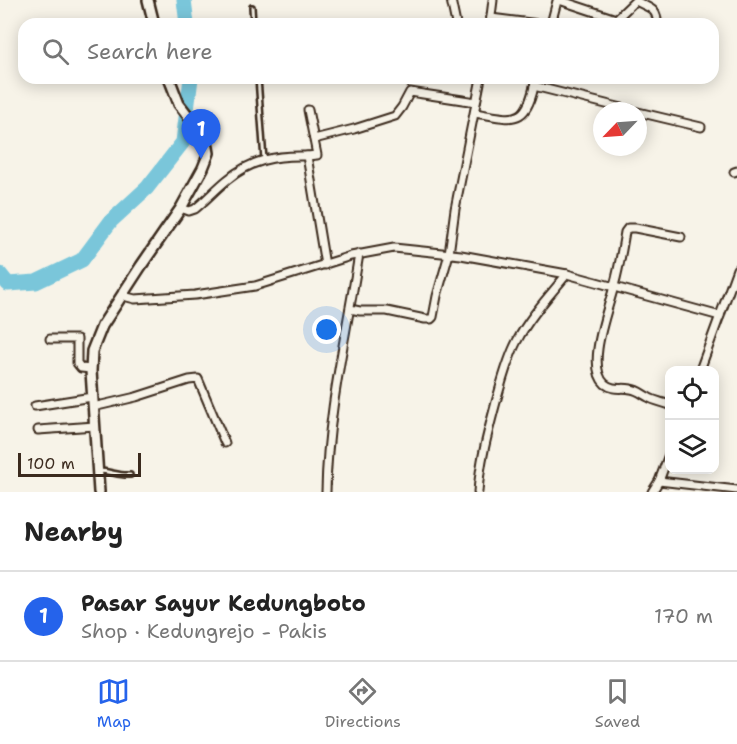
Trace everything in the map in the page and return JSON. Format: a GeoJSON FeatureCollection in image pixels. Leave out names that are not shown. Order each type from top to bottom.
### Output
{"type":"FeatureCollection","features":[{"type":"Feature","properties":{"kind":"main road"},"geometry":{"type":"LineString","coordinates":[[148,0],[152,18]]}},
{"type":"Feature","properties":{"kind":"main road"},"geometry":{"type":"LineString","coordinates":[[99,492],[91,369],[92,351],[96,338],[108,315],[181,208],[209,153],[207,142],[179,104],[171,84]]}},
{"type":"Feature","properties":{"kind":"street"},"geometry":{"type":"LineString","coordinates":[[451,0],[455,18]]}},
{"type":"Feature","properties":{"kind":"street"},"geometry":{"type":"LineString","coordinates":[[491,18],[493,0]]}},
{"type":"Feature","properties":{"kind":"street"},"geometry":{"type":"LineString","coordinates":[[552,18],[556,1],[559,0],[606,18]]}},
{"type":"Feature","properties":{"kind":"street"},"geometry":{"type":"LineString","coordinates":[[617,18],[636,0],[655,12],[657,18]]}},
{"type":"Feature","properties":{"kind":"street"},"geometry":{"type":"LineString","coordinates":[[350,309],[387,311],[409,317],[431,319],[434,315],[449,254],[455,209],[480,84]]}},
{"type":"Feature","properties":{"kind":"street"},"geometry":{"type":"LineString","coordinates":[[475,113],[507,118],[520,116],[526,110],[534,84]]}},
{"type":"Feature","properties":{"kind":"street"},"geometry":{"type":"LineString","coordinates":[[542,84],[605,102]]}},
{"type":"Feature","properties":{"kind":"street"},"geometry":{"type":"LineString","coordinates":[[314,139],[395,116],[410,92],[476,102]]}},
{"type":"Feature","properties":{"kind":"street"},"geometry":{"type":"LineString","coordinates":[[181,208],[189,211],[195,209],[226,181],[254,162],[290,155],[317,155],[308,110]]}},
{"type":"Feature","properties":{"kind":"street"},"geometry":{"type":"LineString","coordinates":[[647,114],[701,127]]}},
{"type":"Feature","properties":{"kind":"street"},"geometry":{"type":"LineString","coordinates":[[306,156],[325,265]]}},
{"type":"Feature","properties":{"kind":"street"},"geometry":{"type":"LineString","coordinates":[[665,404],[647,397],[641,392],[629,388],[615,389],[603,382],[598,369],[600,339],[614,287],[625,232],[628,228],[681,237]]}},
{"type":"Feature","properties":{"kind":"street"},"geometry":{"type":"LineString","coordinates":[[124,292],[127,297],[135,299],[212,293],[255,286],[356,255],[394,248],[449,254],[567,274],[720,316]]}},
{"type":"Feature","properties":{"kind":"street"},"geometry":{"type":"LineString","coordinates":[[326,492],[334,403],[350,309],[356,255]]}},
{"type":"Feature","properties":{"kind":"street"},"geometry":{"type":"LineString","coordinates":[[478,492],[484,451],[511,352],[533,317],[567,274]]}},
{"type":"Feature","properties":{"kind":"street"},"geometry":{"type":"LineString","coordinates":[[701,366],[736,274]]}},
{"type":"Feature","properties":{"kind":"street"},"geometry":{"type":"LineString","coordinates":[[50,339],[77,339],[77,363],[81,368],[91,369]]}},
{"type":"Feature","properties":{"kind":"street"},"geometry":{"type":"LineString","coordinates":[[35,406],[136,397],[198,379],[225,443]]}},
{"type":"Feature","properties":{"kind":"street"},"geometry":{"type":"LineString","coordinates":[[38,430],[95,426]]}},
{"type":"Feature","properties":{"kind":"street"},"geometry":{"type":"LineString","coordinates":[[652,492],[665,464]]}},
{"type":"Feature","properties":{"kind":"street"},"geometry":{"type":"LineString","coordinates":[[659,481],[736,491]]}},
{"type":"Feature","properties":{"kind":"lane"},"geometry":{"type":"LineString","coordinates":[[252,7],[253,18]]}},
{"type":"Feature","properties":{"kind":"lane"},"geometry":{"type":"LineString","coordinates":[[258,84],[264,160]]}},
{"type":"Feature","properties":{"kind":"lane"},"geometry":{"type":"LineString","coordinates":[[98,470],[116,475],[130,475]]}},
{"type":"Feature","properties":{"kind":"waterway"},"geometry":{"type":"LineString","coordinates":[[184,0],[186,18]]}},
{"type":"Feature","properties":{"kind":"waterway"},"geometry":{"type":"LineString","coordinates":[[0,274],[8,284],[36,282],[82,260],[111,221],[147,188],[183,142],[190,84]]}},
{"type":"Feature","properties":{"kind":"place","name":"Pasar Sayur Kedungboto"},"geometry":{"type":"Point","coordinates":[201,159]}}]}
